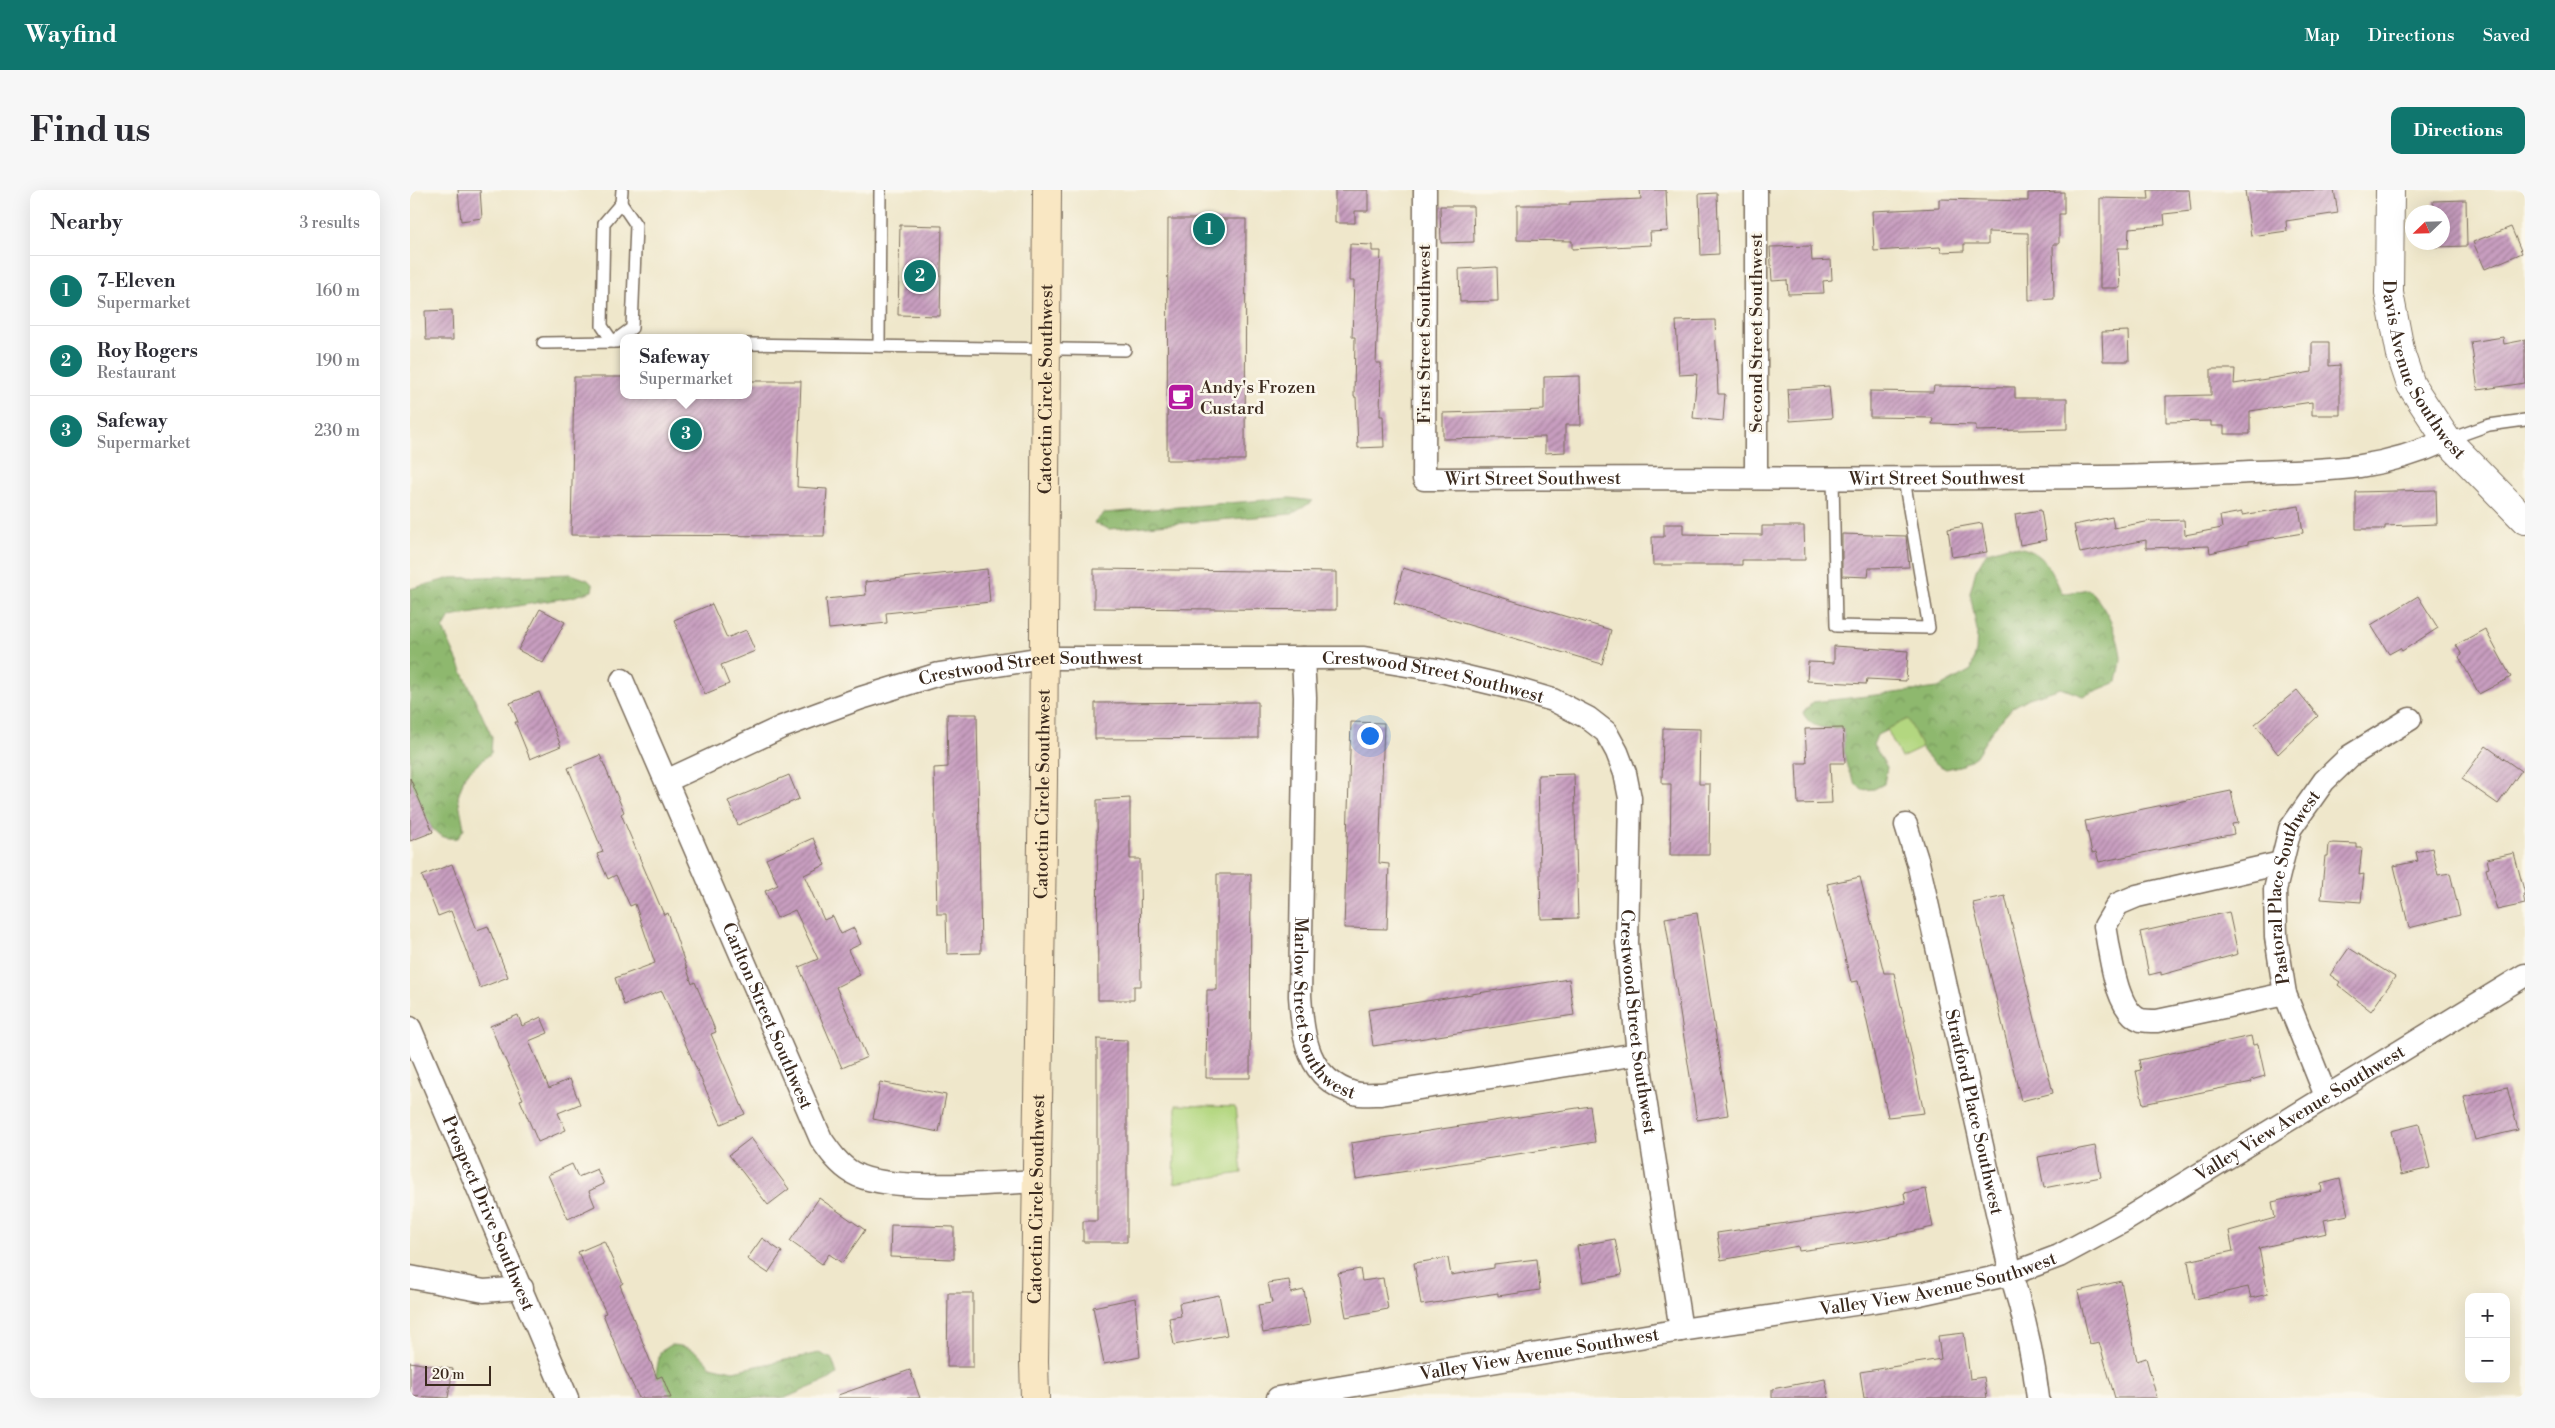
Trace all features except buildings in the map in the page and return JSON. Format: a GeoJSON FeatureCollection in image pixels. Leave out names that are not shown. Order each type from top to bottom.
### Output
{"type":"FeatureCollection","features":[{"type":"Feature","properties":{"kind":"main road","name":"Catoctin Circle Southwest"},"geometry":{"type":"LineString","coordinates":[[1035,1398],[1047,190]]}},
{"type":"Feature","properties":{"kind":"street","name":"First Street Southwest"},"geometry":{"type":"LineString","coordinates":[[1424,479],[1425,190]]}},
{"type":"Feature","properties":{"kind":"street","name":"Second Street Southwest"},"geometry":{"type":"LineString","coordinates":[[1756,190],[1756,477]]}},
{"type":"Feature","properties":{"kind":"street","name":"Davis Avenue Southwest"},"geometry":{"type":"LineString","coordinates":[[2390,190],[2389,293],[2397,337],[2411,384],[2447,440],[2525,520]]}},
{"type":"Feature","properties":{"kind":"street","name":"Wirt Street Southwest"},"geometry":{"type":"LineString","coordinates":[[1424,479],[1756,477],[1904,479],[2147,476],[2350,468],[2402,458],[2447,440]]}},
{"type":"Feature","properties":{"kind":"street","name":"Crestwood Street Southwest"},"geometry":{"type":"LineString","coordinates":[[666,781],[782,728],[861,698],[939,674],[1043,658],[1364,658],[1437,670],[1512,688],[1553,700],[1588,718],[1606,732],[1625,772],[1630,798],[1628,943],[1638,1054],[1681,1330]]}},
{"type":"Feature","properties":{"kind":"street","name":"Marlow Street Southwest"},"geometry":{"type":"LineString","coordinates":[[1303,658],[1305,697],[1300,996],[1302,1034],[1311,1061],[1332,1082],[1354,1093],[1381,1094],[1638,1054]]}},
{"type":"Feature","properties":{"kind":"street","name":"Carlton Street Southwest"},"geometry":{"type":"LineString","coordinates":[[622,680],[821,1139],[836,1159],[853,1173],[890,1184],[1037,1181]]}},
{"type":"Feature","properties":{"kind":"street","name":"Pastoral Place Southwest"},"geometry":{"type":"LineString","coordinates":[[2326,1096],[2285,994],[2276,938],[2275,918],[2275,890],[2281,863],[2290,829],[2324,781],[2350,756],[2410,719]]}},
{"type":"Feature","properties":{"kind":"street","name":"Stratford Place Southwest"},"geometry":{"type":"LineString","coordinates":[[1906,825],[1920,873],[2011,1274],[2034,1361],[2038,1398]]}},
{"type":"Feature","properties":{"kind":"street"},"geometry":{"type":"LineString","coordinates":[[2281,863],[2137,896],[2118,904],[2105,926],[2121,999],[2129,1011],[2141,1020],[2157,1021],[2285,994]]}},
{"type":"Feature","properties":{"kind":"street","name":"Valley View Avenue Southwest"},"geometry":{"type":"LineString","coordinates":[[1278,1398],[1681,1330],[1915,1295],[2011,1274],[2059,1256],[2122,1222],[2525,975]]}},
{"type":"Feature","properties":{"kind":"street","name":"Prospect Drive Southwest"},"geometry":{"type":"LineString","coordinates":[[410,1028],[568,1398]]}},
{"type":"Feature","properties":{"kind":"street"},"geometry":{"type":"LineString","coordinates":[[410,1277],[484,1291],[522,1288]]}},
{"type":"Feature","properties":{"kind":"lane"},"geometry":{"type":"LineString","coordinates":[[618,342],[602,326],[604,223],[621,203],[622,190]]}},
{"type":"Feature","properties":{"kind":"lane"},"geometry":{"type":"LineString","coordinates":[[878,346],[880,190]]}},
{"type":"Feature","properties":{"kind":"lane"},"geometry":{"type":"LineString","coordinates":[[621,203],[636,225],[632,328],[626,334]]}},
{"type":"Feature","properties":{"kind":"lane"},"geometry":{"type":"LineString","coordinates":[[543,343],[618,342]]}},
{"type":"Feature","properties":{"kind":"lane"},"geometry":{"type":"LineString","coordinates":[[752,344],[1125,350]]}},
{"type":"Feature","properties":{"kind":"lane"},"geometry":{"type":"LineString","coordinates":[[2447,440],[2489,425],[2525,420]]}},
{"type":"Feature","properties":{"kind":"lane"},"geometry":{"type":"LineString","coordinates":[[1834,478],[1836,626],[1930,628],[1904,479]]}},
{"type":"Feature","properties":{"kind":"green space"},"geometry":{"type":"Polygon","coordinates":[[[1290,498],[1313,501],[1292,514],[1109,529],[1094,523],[1104,513],[1290,498]]]}},
{"type":"Feature","properties":{"kind":"green space"},"geometry":{"type":"Polygon","coordinates":[[[2008,546],[2030,550],[2044,560],[2062,594],[2088,589],[2094,595],[2110,621],[2120,649],[2121,664],[2117,682],[2083,696],[2061,688],[2029,698],[2013,707],[1993,729],[1976,756],[1963,765],[1946,769],[1926,755],[1908,720],[1877,735],[1873,745],[1887,767],[1884,784],[1874,789],[1862,790],[1848,769],[1844,753],[1843,728],[1820,727],[1811,723],[1803,713],[1813,702],[1938,688],[1971,670],[1976,651],[1977,631],[1970,593],[1976,570],[1987,552],[2008,546]]]}},
{"type":"Feature","properties":{"kind":"green space"},"geometry":{"type":"Polygon","coordinates":[[[571,574],[588,580],[593,585],[592,591],[572,597],[450,617],[443,629],[492,737],[491,753],[465,775],[458,797],[464,828],[458,838],[441,836],[430,825],[416,792],[410,794],[410,589],[451,578],[571,574]]]}},
{"type":"Feature","properties":{"kind":"green space"},"geometry":{"type":"Polygon","coordinates":[[[1908,719],[1922,748],[1901,758],[1887,729],[1908,719]]]}},
{"type":"Feature","properties":{"kind":"green space"},"geometry":{"type":"Polygon","coordinates":[[[1176,1105],[1235,1107],[1242,1173],[1174,1183],[1176,1105]]]}},
{"type":"Feature","properties":{"kind":"green space"},"geometry":{"type":"Polygon","coordinates":[[[671,1345],[693,1350],[710,1366],[733,1371],[819,1353],[832,1359],[837,1374],[830,1379],[785,1398],[671,1398],[655,1379],[660,1352],[671,1345]]]}},
{"type":"Feature","properties":{"kind":"place","name":"7-Eleven"},"geometry":{"type":"Point","coordinates":[1209,229]}},
{"type":"Feature","properties":{"kind":"place","name":"Roy Rogers"},"geometry":{"type":"Point","coordinates":[920,276]}},
{"type":"Feature","properties":{"kind":"place","name":"Andy's Frozen Custard"},"geometry":{"type":"Point","coordinates":[1181,397]}},
{"type":"Feature","properties":{"kind":"place","name":"Safeway"},"geometry":{"type":"Point","coordinates":[686,434]}}]}
